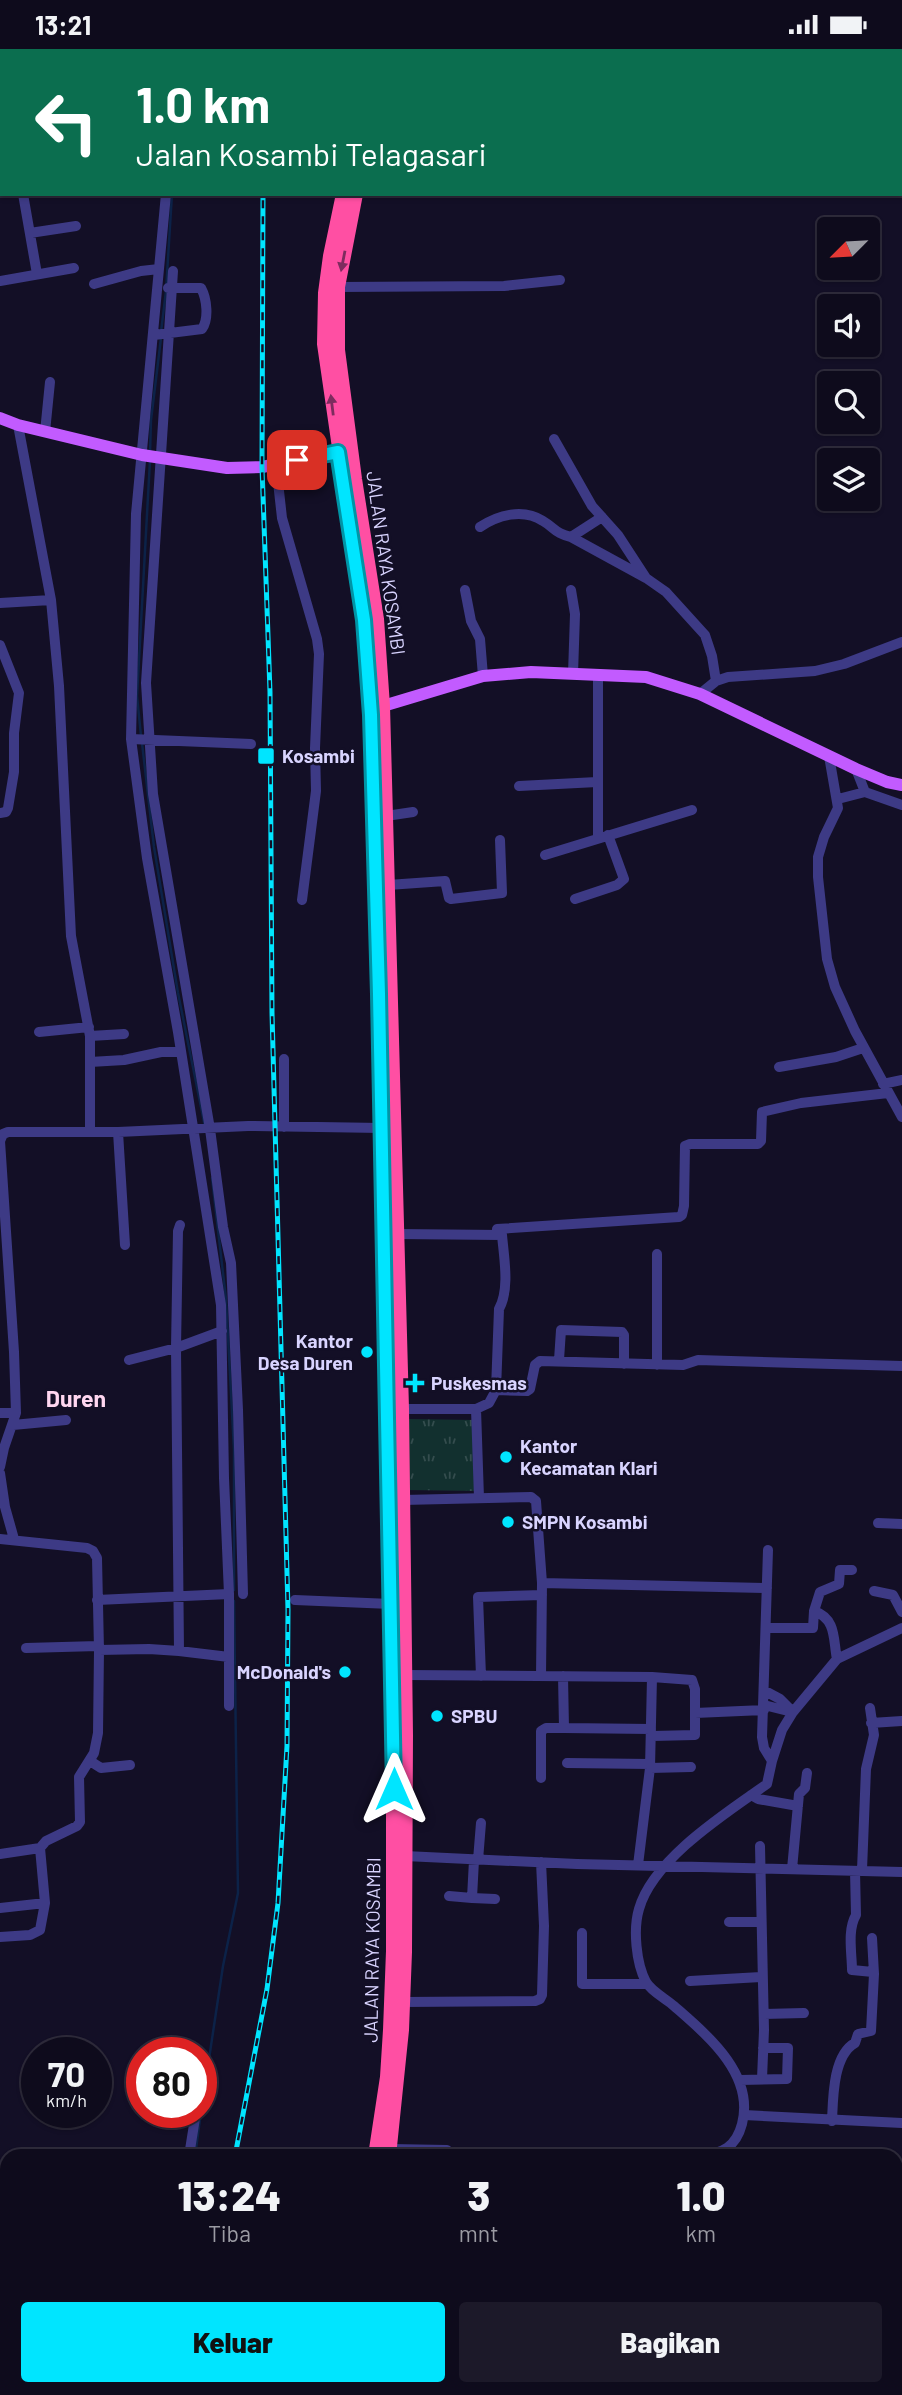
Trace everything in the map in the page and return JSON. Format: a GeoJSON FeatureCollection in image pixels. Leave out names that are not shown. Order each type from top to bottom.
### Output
{"type":"FeatureCollection","features":[{"type":"Feature","properties":{"kind":"highway","name":"JALAN RAYA KOSAMBI"},"geometry":{"type":"LineString","coordinates":[[343,196],[328,268],[324,331],[338,452],[364,620],[371,715],[382,1128],[395,1409],[403,1500],[401,1682],[391,2017],[387,2077],[376,2149]]}},
{"type":"Feature","properties":{"kind":"highway","name":"JALAN RAYA KOSAMBI"},"geometry":{"type":"LineString","coordinates":[[356,196],[338,286],[338,350],[377,618],[383,706],[397,1234],[391,1604],[401,1682],[405,1856],[403,2002],[389,2149]]}},
{"type":"Feature","properties":{"kind":"main road"},"geometry":{"type":"LineString","coordinates":[[0,418],[45,432],[152,457],[227,468],[257,467],[338,452]]}},
{"type":"Feature","properties":{"kind":"main road"},"geometry":{"type":"LineString","coordinates":[[383,706],[483,676],[531,673],[646,677],[701,694],[856,769],[902,785]]}},
{"type":"Feature","properties":{"kind":"street"},"geometry":{"type":"LineString","coordinates":[[23,196],[37,274]]}},
{"type":"Feature","properties":{"kind":"street"},"geometry":{"type":"LineString","coordinates":[[166,196],[159,268],[165,288],[146,515],[146,683],[140,739],[153,794],[228,1306]]}},
{"type":"Feature","properties":{"kind":"street"},"geometry":{"type":"LineString","coordinates":[[30,233],[76,226]]}},
{"type":"Feature","properties":{"kind":"street"},"geometry":{"type":"LineString","coordinates":[[0,281],[74,268]]}},
{"type":"Feature","properties":{"kind":"street"},"geometry":{"type":"LineString","coordinates":[[94,284],[159,268]]}},
{"type":"Feature","properties":{"kind":"street"},"geometry":{"type":"LineString","coordinates":[[173,271],[165,288],[146,515],[140,739],[147,858],[180,1052],[202,1129],[216,1228],[231,1263],[227,1324],[234,1552],[229,1594],[229,1706]]}},
{"type":"Feature","properties":{"kind":"street"},"geometry":{"type":"LineString","coordinates":[[338,286],[504,286],[560,280]]}},
{"type":"Feature","properties":{"kind":"street"},"geometry":{"type":"LineString","coordinates":[[161,335],[202,329],[205,325],[204,291],[201,288],[165,288]]}},
{"type":"Feature","properties":{"kind":"street"},"geometry":{"type":"LineString","coordinates":[[45,432],[50,382]]}},
{"type":"Feature","properties":{"kind":"street"},"geometry":{"type":"LineString","coordinates":[[18,425],[51,600],[59,686],[71,936],[89,1032],[90,1130]]}},
{"type":"Feature","properties":{"kind":"street"},"geometry":{"type":"LineString","coordinates":[[554,439],[593,506],[634,557],[646,578]]}},
{"type":"Feature","properties":{"kind":"street"},"geometry":{"type":"LineString","coordinates":[[276,464],[282,518],[319,654],[316,791],[302,900]]}},
{"type":"Feature","properties":{"kind":"street"},"geometry":{"type":"LineString","coordinates":[[480,527],[498,517],[530,515],[541,519],[556,533],[571,537],[646,578],[666,592],[705,635],[716,681]]}},
{"type":"Feature","properties":{"kind":"street"},"geometry":{"type":"LineString","coordinates":[[571,537],[602,517]]}},
{"type":"Feature","properties":{"kind":"street"},"geometry":{"type":"LineString","coordinates":[[466,590],[471,621],[480,639],[483,676]]}},
{"type":"Feature","properties":{"kind":"street"},"geometry":{"type":"LineString","coordinates":[[571,590],[575,614],[573,674]]}},
{"type":"Feature","properties":{"kind":"street"},"geometry":{"type":"LineString","coordinates":[[0,603],[51,600]]}},
{"type":"Feature","properties":{"kind":"street"},"geometry":{"type":"LineString","coordinates":[[701,694],[716,681],[745,675],[815,671],[844,664],[902,642]]}},
{"type":"Feature","properties":{"kind":"street"},"geometry":{"type":"LineString","coordinates":[[0,645],[19,693],[14,733],[14,772],[8,808],[6,812],[0,813]]}},
{"type":"Feature","properties":{"kind":"street"},"geometry":{"type":"LineString","coordinates":[[575,899],[617,885],[624,879],[603,836],[597,782],[598,675]]}},
{"type":"Feature","properties":{"kind":"street"},"geometry":{"type":"LineString","coordinates":[[140,739],[251,744]]}},
{"type":"Feature","properties":{"kind":"street"},"geometry":{"type":"LineString","coordinates":[[829,756],[838,808],[818,857],[818,877],[831,973],[863,1048],[902,1117]]}},
{"type":"Feature","properties":{"kind":"street"},"geometry":{"type":"LineString","coordinates":[[856,769],[865,792]]}},
{"type":"Feature","properties":{"kind":"street"},"geometry":{"type":"LineString","coordinates":[[519,786],[597,782]]}},
{"type":"Feature","properties":{"kind":"street"},"geometry":{"type":"LineString","coordinates":[[838,799],[865,792],[902,805]]}},
{"type":"Feature","properties":{"kind":"street"},"geometry":{"type":"LineString","coordinates":[[545,855],[692,810]]}},
{"type":"Feature","properties":{"kind":"street"},"geometry":{"type":"LineString","coordinates":[[386,816],[412,813]]}},
{"type":"Feature","properties":{"kind":"street"},"geometry":{"type":"LineString","coordinates":[[388,885],[445,881],[451,899],[502,893],[500,840]]}},
{"type":"Feature","properties":{"kind":"street"},"geometry":{"type":"LineString","coordinates":[[39,1031],[124,1034]]}},
{"type":"Feature","properties":{"kind":"street"},"geometry":{"type":"LineString","coordinates":[[779,1067],[836,1057],[863,1048]]}},
{"type":"Feature","properties":{"kind":"street"},"geometry":{"type":"LineString","coordinates":[[90,1062],[180,1052]]}},
{"type":"Feature","properties":{"kind":"street"},"geometry":{"type":"LineString","coordinates":[[284,1059],[284,1127]]}},
{"type":"Feature","properties":{"kind":"street"},"geometry":{"type":"LineString","coordinates":[[497,1229],[678,1217],[682,1215],[684,1206],[684,1150],[690,1144],[758,1144],[761,1141],[762,1112],[886,1088],[902,1080]]}},
{"type":"Feature","properties":{"kind":"street"},"geometry":{"type":"LineString","coordinates":[[0,1467],[16,1413],[3,1229],[2,1135],[8,1132],[118,1132],[248,1126],[382,1128]]}},
{"type":"Feature","properties":{"kind":"street"},"geometry":{"type":"LineString","coordinates":[[118,1132],[125,1245]]}},
{"type":"Feature","properties":{"kind":"street"},"geometry":{"type":"LineString","coordinates":[[178,1651],[176,1348],[180,1225]]}},
{"type":"Feature","properties":{"kind":"street"},"geometry":{"type":"LineString","coordinates":[[395,1409],[476,1409],[489,1402],[496,1390],[499,1309],[504,1300],[502,1235],[397,1234]]}},
{"type":"Feature","properties":{"kind":"street"},"geometry":{"type":"LineString","coordinates":[[657,1254],[657,1365]]}},
{"type":"Feature","properties":{"kind":"street"},"geometry":{"type":"LineString","coordinates":[[129,1360],[176,1348],[227,1324]]}},
{"type":"Feature","properties":{"kind":"street"},"geometry":{"type":"LineString","coordinates":[[227,1324],[234,1552],[243,1594]]}},
{"type":"Feature","properties":{"kind":"street"},"geometry":{"type":"LineString","coordinates":[[559,1360],[561,1330],[622,1332],[624,1364]]}},
{"type":"Feature","properties":{"kind":"street"},"geometry":{"type":"LineString","coordinates":[[496,1390],[527,1391],[533,1386],[536,1364],[540,1361],[689,1365],[698,1360],[902,1366]]}},
{"type":"Feature","properties":{"kind":"street"},"geometry":{"type":"LineString","coordinates":[[476,1409],[480,1498]]}},
{"type":"Feature","properties":{"kind":"street"},"geometry":{"type":"LineString","coordinates":[[0,1412],[16,1413]]}},
{"type":"Feature","properties":{"kind":"street"},"geometry":{"type":"LineString","coordinates":[[13,1425],[66,1420]]}},
{"type":"Feature","properties":{"kind":"street"},"geometry":{"type":"LineString","coordinates":[[0,1473],[5,1507],[15,1539]]}},
{"type":"Feature","properties":{"kind":"street"},"geometry":{"type":"LineString","coordinates":[[403,1500],[531,1497],[536,1501],[542,1583],[541,1676]]}},
{"type":"Feature","properties":{"kind":"street"},"geometry":{"type":"LineString","coordinates":[[878,1523],[902,1524]]}},
{"type":"Feature","properties":{"kind":"street"},"geometry":{"type":"LineString","coordinates":[[0,1539],[87,1548],[93,1551],[97,1558],[99,1648],[98,1733],[94,1753],[79,1777],[79,1824],[46,1841],[40,1848],[0,1854]]}},
{"type":"Feature","properties":{"kind":"street"},"geometry":{"type":"LineString","coordinates":[[768,1550],[763,1742],[772,1761]]}},
{"type":"Feature","properties":{"kind":"street"},"geometry":{"type":"LineString","coordinates":[[766,1628],[813,1627],[814,1611],[820,1592],[839,1584],[840,1570],[852,1570]]}},
{"type":"Feature","properties":{"kind":"street"},"geometry":{"type":"LineString","coordinates":[[542,1583],[767,1588]]}},
{"type":"Feature","properties":{"kind":"street"},"geometry":{"type":"LineString","coordinates":[[874,1591],[893,1595],[902,1612]]}},
{"type":"Feature","properties":{"kind":"street"},"geometry":{"type":"LineString","coordinates":[[97,1600],[229,1594]]}},
{"type":"Feature","properties":{"kind":"street"},"geometry":{"type":"LineString","coordinates":[[481,1676],[478,1597],[541,1595]]}},
{"type":"Feature","properties":{"kind":"street"},"geometry":{"type":"LineString","coordinates":[[295,1600],[391,1604]]}},
{"type":"Feature","properties":{"kind":"street"},"geometry":{"type":"LineString","coordinates":[[814,1611],[825,1617],[832,1626],[837,1659]]}},
{"type":"Feature","properties":{"kind":"street"},"geometry":{"type":"LineString","coordinates":[[726,2149],[739,2134],[744,2115],[740,2080],[706,2034],[647,1985],[640,1966],[637,1917],[645,1894],[664,1866],[715,1821],[767,1784],[782,1730],[793,1712],[837,1659],[902,1628]]}},
{"type":"Feature","properties":{"kind":"street"},"geometry":{"type":"LineString","coordinates":[[26,1648],[149,1649],[229,1657]]}},
{"type":"Feature","properties":{"kind":"street"},"geometry":{"type":"LineString","coordinates":[[401,1682],[481,1676],[652,1677],[692,1681],[695,1689],[695,1735],[546,1728],[541,1731],[541,1778]]}},
{"type":"Feature","properties":{"kind":"street"},"geometry":{"type":"LineString","coordinates":[[563,1676],[564,1728]]}},
{"type":"Feature","properties":{"kind":"street"},"geometry":{"type":"LineString","coordinates":[[638,1865],[650,1766],[652,1677]]}},
{"type":"Feature","properties":{"kind":"street"},"geometry":{"type":"LineString","coordinates":[[765,1691],[780,1699],[793,1712]]}},
{"type":"Feature","properties":{"kind":"street"},"geometry":{"type":"LineString","coordinates":[[695,1713],[764,1707],[793,1712]]}},
{"type":"Feature","properties":{"kind":"street"},"geometry":{"type":"LineString","coordinates":[[870,1708],[874,1735],[866,1769],[856,1915],[851,1936],[852,1971],[873,1972]]}},
{"type":"Feature","properties":{"kind":"street"},"geometry":{"type":"LineString","coordinates":[[871,1723],[902,1721]]}},
{"type":"Feature","properties":{"kind":"street"},"geometry":{"type":"LineString","coordinates":[[90,1762],[105,1768],[130,1765]]}},
{"type":"Feature","properties":{"kind":"street"},"geometry":{"type":"LineString","coordinates":[[567,1763],[691,1767]]}},
{"type":"Feature","properties":{"kind":"street"},"geometry":{"type":"LineString","coordinates":[[792,1868],[799,1794],[805,1789],[807,1773]]}},
{"type":"Feature","properties":{"kind":"street"},"geometry":{"type":"LineString","coordinates":[[751,1795],[758,1799],[798,1806]]}},
{"type":"Feature","properties":{"kind":"street"},"geometry":{"type":"LineString","coordinates":[[472,1898],[481,1823]]}},
{"type":"Feature","properties":{"kind":"street"},"geometry":{"type":"LineString","coordinates":[[760,1846],[761,1977],[764,2014],[762,2079]]}},
{"type":"Feature","properties":{"kind":"street"},"geometry":{"type":"LineString","coordinates":[[0,1937],[30,1935],[39,1931],[45,1903],[40,1848]]}},
{"type":"Feature","properties":{"kind":"street"},"geometry":{"type":"LineString","coordinates":[[405,1856],[902,1872]]}},
{"type":"Feature","properties":{"kind":"street"},"geometry":{"type":"LineString","coordinates":[[403,2002],[540,1999],[544,1926],[541,1862]]}},
{"type":"Feature","properties":{"kind":"street"},"geometry":{"type":"LineString","coordinates":[[449,1896],[495,1899]]}},
{"type":"Feature","properties":{"kind":"street"},"geometry":{"type":"LineString","coordinates":[[0,1908],[45,1903]]}},
{"type":"Feature","properties":{"kind":"street"},"geometry":{"type":"LineString","coordinates":[[729,1922],[760,1922]]}},
{"type":"Feature","properties":{"kind":"street"},"geometry":{"type":"LineString","coordinates":[[582,1933],[582,1984],[647,1985]]}},
{"type":"Feature","properties":{"kind":"street"},"geometry":{"type":"LineString","coordinates":[[832,2121],[833,2086],[843,2054],[855,2043],[858,2034],[871,2031],[872,1938]]}},
{"type":"Feature","properties":{"kind":"street"},"geometry":{"type":"LineString","coordinates":[[690,1981],[761,1977]]}},
{"type":"Feature","properties":{"kind":"street"},"geometry":{"type":"LineString","coordinates":[[764,2014],[804,2013]]}},
{"type":"Feature","properties":{"kind":"street"},"geometry":{"type":"LineString","coordinates":[[740,2080],[784,2080],[789,2076],[788,2048],[763,2048]]}},
{"type":"Feature","properties":{"kind":"street"},"geometry":{"type":"LineString","coordinates":[[744,2115],[902,2123]]}},
{"type":"Feature","properties":{"kind":"street"},"geometry":{"type":"LineString","coordinates":[[190,2149],[193,2128]]}},
{"type":"Feature","properties":{"kind":"green space"},"geometry":{"type":"Polygon","coordinates":[[[407,1419],[476,1420],[475,1491],[407,1490],[407,1419]]]}},
{"type":"Feature","properties":{"kind":"waterway"},"geometry":{"type":"LineString","coordinates":[[161,332],[172,196]]}},
{"type":"Feature","properties":{"kind":"waterway"},"geometry":{"type":"LineString","coordinates":[[150,454],[151,420],[161,338]]}},
{"type":"Feature","properties":{"kind":"waterway"},"geometry":{"type":"LineString","coordinates":[[141,736],[137,696],[150,460]]}},
{"type":"Feature","properties":{"kind":"waterway"},"geometry":{"type":"LineString","coordinates":[[142,743],[154,847],[178,993],[205,1127]]}},
{"type":"Feature","properties":{"kind":"waterway"},"geometry":{"type":"LineString","coordinates":[[212,1178],[226,1299],[234,1450],[234,1590]]}},
{"type":"Feature","properties":{"kind":"waterway"},"geometry":{"type":"LineString","coordinates":[[212,2037],[238,1893],[234,1601]]}},
{"type":"Feature","properties":{"kind":"waterway"},"geometry":{"type":"LineString","coordinates":[[196,2149],[199,2128]]}},
{"type":"Feature","properties":{"kind":"railway"},"geometry":{"type":"LineString","coordinates":[[236,2149],[267,1989],[278,1903],[287,1746],[288,1610],[272,1013],[270,692],[262,467],[263,196]]}},
{"type":"Feature","properties":{"kind":"place","name":"Kosambi"},"geometry":{"type":"Point","coordinates":[266,756]}},
{"type":"Feature","properties":{"kind":"place","name":"Kantor Desa Duren"},"geometry":{"type":"Point","coordinates":[367,1352]}},
{"type":"Feature","properties":{"kind":"place","name":"Puskesmas"},"geometry":{"type":"Point","coordinates":[415,1383]}},
{"type":"Feature","properties":{"kind":"place","name":"Kantor Kecamatan Klari"},"geometry":{"type":"Point","coordinates":[506,1457]}},
{"type":"Feature","properties":{"kind":"place","name":"SMPN Kosambi"},"geometry":{"type":"Point","coordinates":[508,1522]}},
{"type":"Feature","properties":{"kind":"place","name":"McDonald's"},"geometry":{"type":"Point","coordinates":[345,1672]}},
{"type":"Feature","properties":{"kind":"place","name":"SPBU"},"geometry":{"type":"Point","coordinates":[437,1716]}},
{"type":"Feature","properties":{"kind":"district","name":"Duren"},"geometry":{"type":"Point","coordinates":[76,1399]}},
{"type":"Feature","properties":{"kind":"route"},"geometry":{"type":"LineString","coordinates":[[297,460],[338,452],[364,620],[371,715],[388,1410],[394,1789]]}}]}
